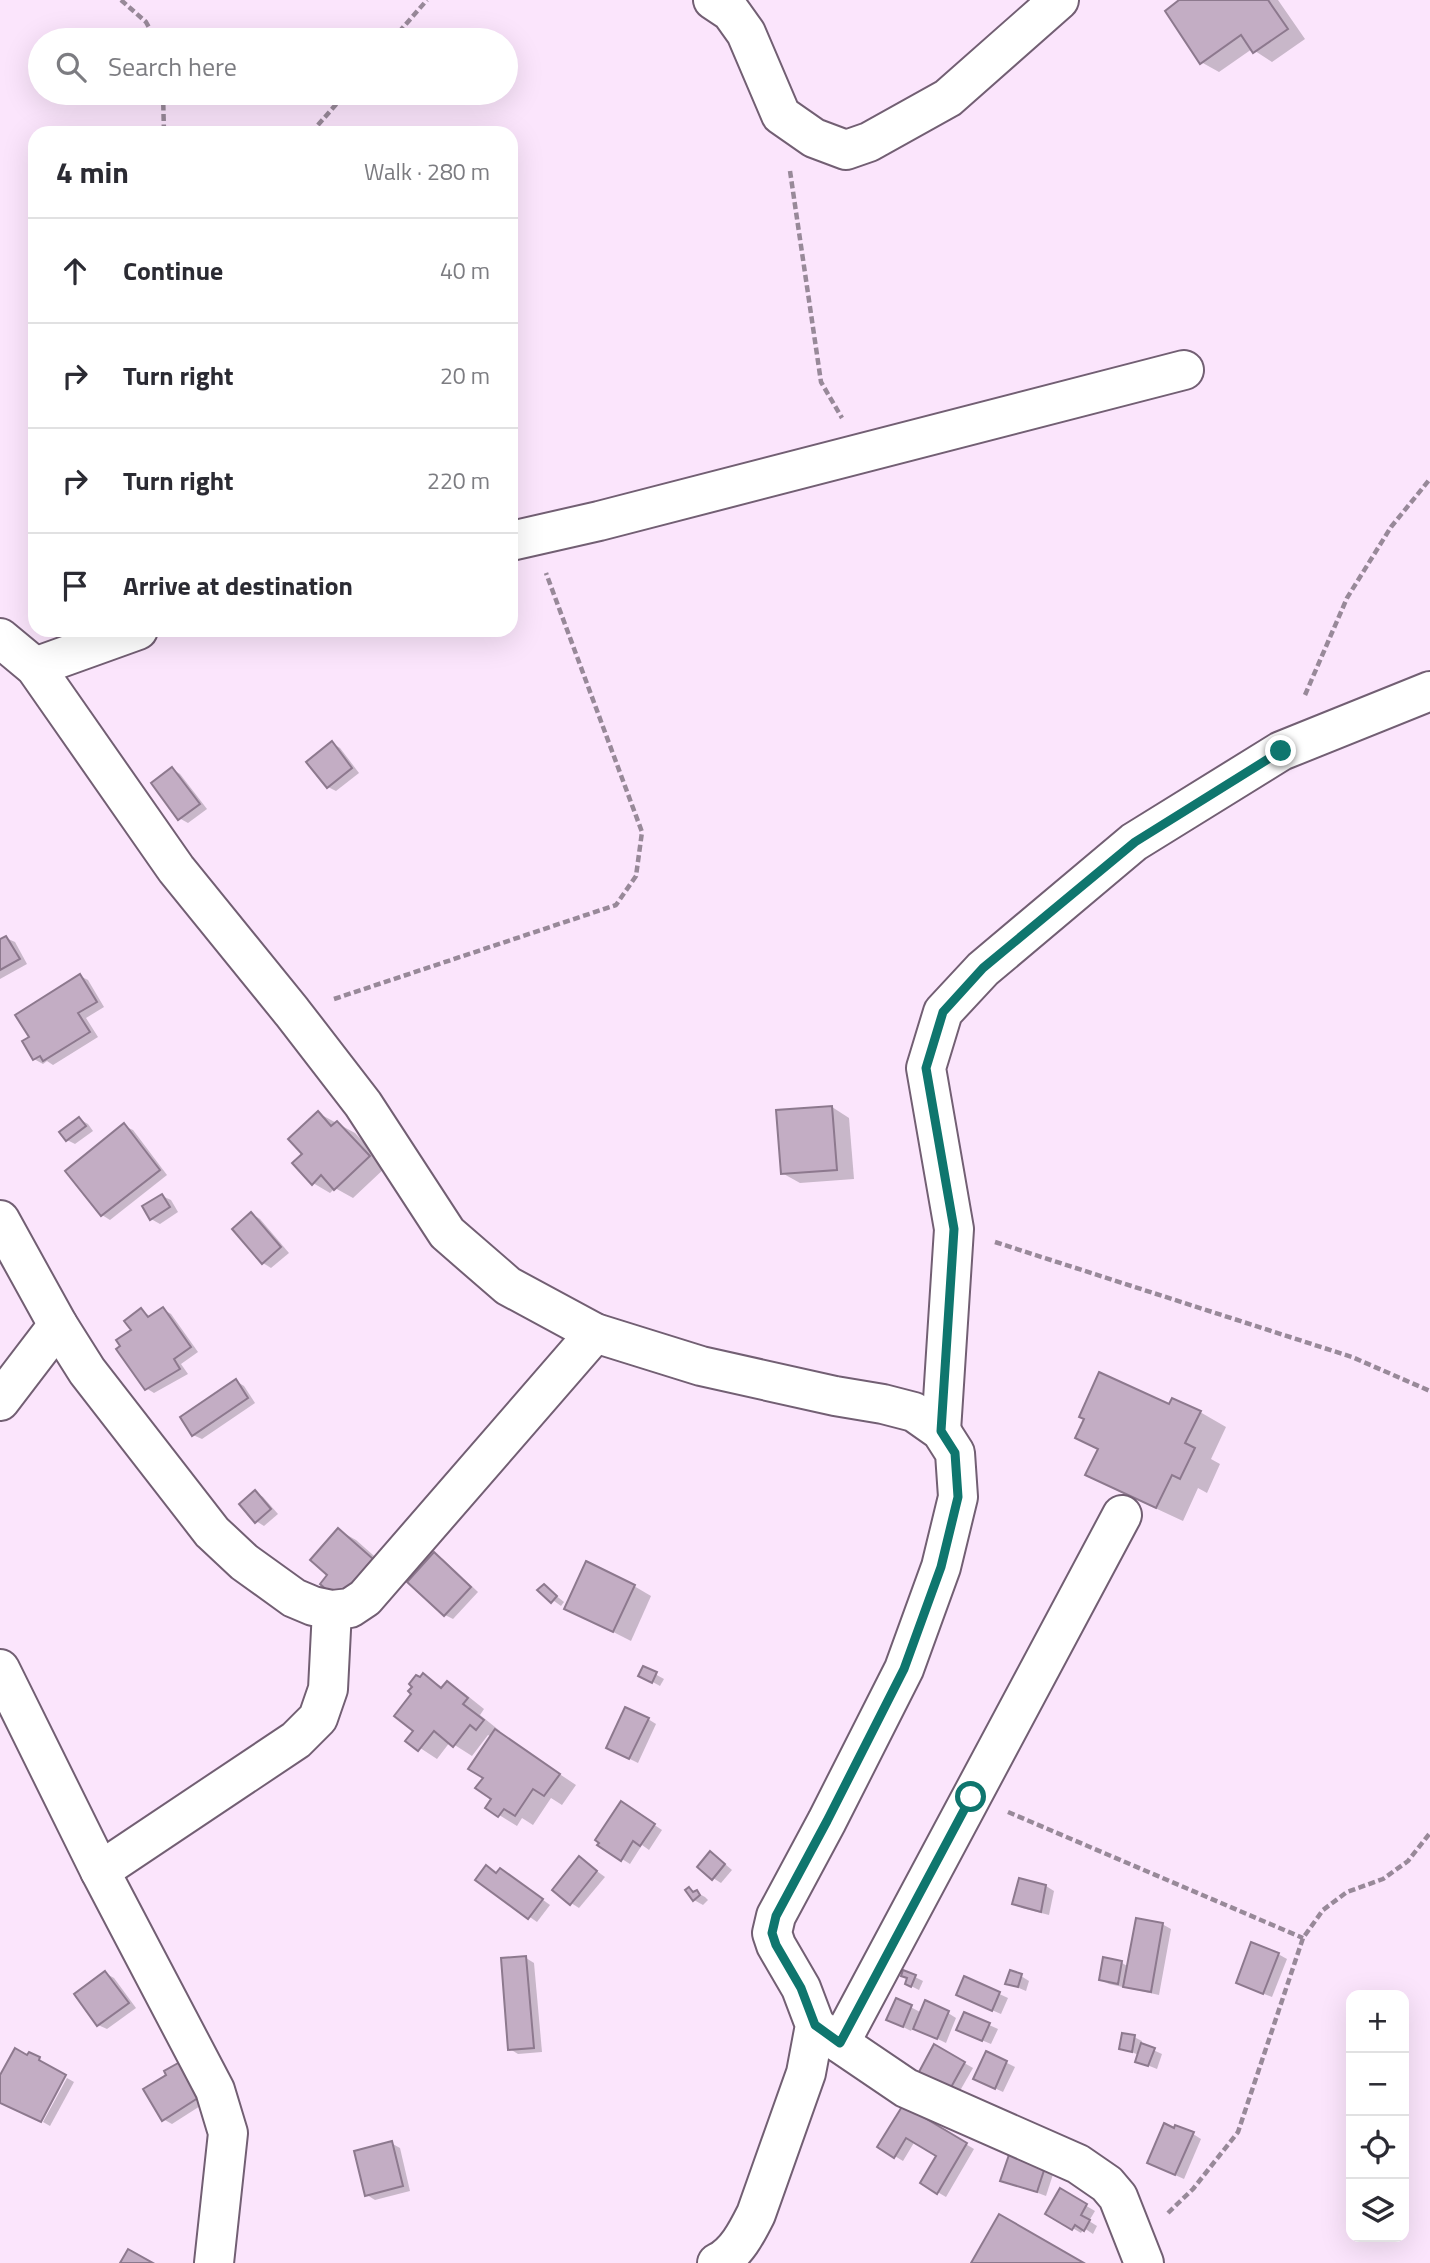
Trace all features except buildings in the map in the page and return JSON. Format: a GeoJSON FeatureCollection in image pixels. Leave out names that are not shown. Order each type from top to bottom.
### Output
{"type":"FeatureCollection","features":[{"type":"Feature","properties":{"kind":"street"},"geometry":{"type":"LineString","coordinates":[[713,0],[731,12],[746,33],[781,115],[814,138],[846,150],[869,142],[948,98],[1051,2]]}},
{"type":"Feature","properties":{"kind":"street"},"geometry":{"type":"LineString","coordinates":[[522,538],[1184,370]]}},
{"type":"Feature","properties":{"kind":"street"},"geometry":{"type":"LineString","coordinates":[[35,667],[119,637]]}},
{"type":"Feature","properties":{"kind":"street"},"geometry":{"type":"LineString","coordinates":[[0,638],[35,667],[176,869],[363,1104],[447,1233],[508,1286],[595,1333],[701,1366],[914,1412],[941,1431],[955,1453],[958,1497],[941,1567],[904,1669],[776,1916],[772,1933],[776,1945],[828,2034],[906,2088],[1078,2164],[1107,2184],[1118,2197],[1140,2253]]}},
{"type":"Feature","properties":{"kind":"street"},"geometry":{"type":"LineString","coordinates":[[941,1431],[954,1229],[926,1068],[943,1012],[983,968],[1135,842],[1281,751],[1430,691]]}},
{"type":"Feature","properties":{"kind":"street"},"geometry":{"type":"LineString","coordinates":[[0,1220],[58,1325],[88,1371],[212,1532],[244,1562],[294,1598],[332,1610],[350,1608],[365,1598],[595,1333]]}},
{"type":"Feature","properties":{"kind":"street"},"geometry":{"type":"LineString","coordinates":[[0,1401],[58,1325]]}},
{"type":"Feature","properties":{"kind":"street"},"geometry":{"type":"LineString","coordinates":[[717,2263],[723,2260],[747,2232],[756,2214],[806,2073],[971,1797],[1122,1515]]}},
{"type":"Feature","properties":{"kind":"street"},"geometry":{"type":"LineString","coordinates":[[100,1871],[296,1740],[317,1718],[328,1689],[332,1610]]}},
{"type":"Feature","properties":{"kind":"street"},"geometry":{"type":"LineString","coordinates":[[0,1669],[100,1871],[215,2090],[228,2133],[214,2263]]}},
{"type":"Feature","properties":{"kind":"path"},"geometry":{"type":"LineString","coordinates":[[121,0],[149,28]]}},
{"type":"Feature","properties":{"kind":"path"},"geometry":{"type":"LineString","coordinates":[[403,28],[428,0]]}},
{"type":"Feature","properties":{"kind":"path"},"geometry":{"type":"LineString","coordinates":[[163,105],[164,126]]}},
{"type":"Feature","properties":{"kind":"path"},"geometry":{"type":"LineString","coordinates":[[317,126],[336,105]]}},
{"type":"Feature","properties":{"kind":"path"},"geometry":{"type":"LineString","coordinates":[[781,115],[805,258],[821,382],[862,453]]}},
{"type":"Feature","properties":{"kind":"path"},"geometry":{"type":"LineString","coordinates":[[1281,751],[1347,598],[1391,527],[1430,479]]}},
{"type":"Feature","properties":{"kind":"path"},"geometry":{"type":"LineString","coordinates":[[292,1012],[615,905],[636,876],[642,832],[522,538]]}},
{"type":"Feature","properties":{"kind":"path"},"geometry":{"type":"LineString","coordinates":[[954,1229],[1352,1357],[1430,1391]]}},
{"type":"Feature","properties":{"kind":"path"},"geometry":{"type":"LineString","coordinates":[[971,1797],[1303,1938]]}},
{"type":"Feature","properties":{"kind":"path"},"geometry":{"type":"LineString","coordinates":[[1140,2253],[1238,2132],[1303,1938],[1323,1910],[1348,1892],[1383,1879],[1408,1861],[1430,1833]]}},
{"type":"Feature","properties":{"kind":"route"},"geometry":{"type":"LineString","coordinates":[[971,1797],[840,2043],[815,2025],[801,1988],[772,1933],[776,1916],[904,1669],[941,1567],[958,1497],[955,1453],[941,1431],[954,1229],[926,1068],[943,1012],[983,968],[1135,842],[1281,751]]}}]}
